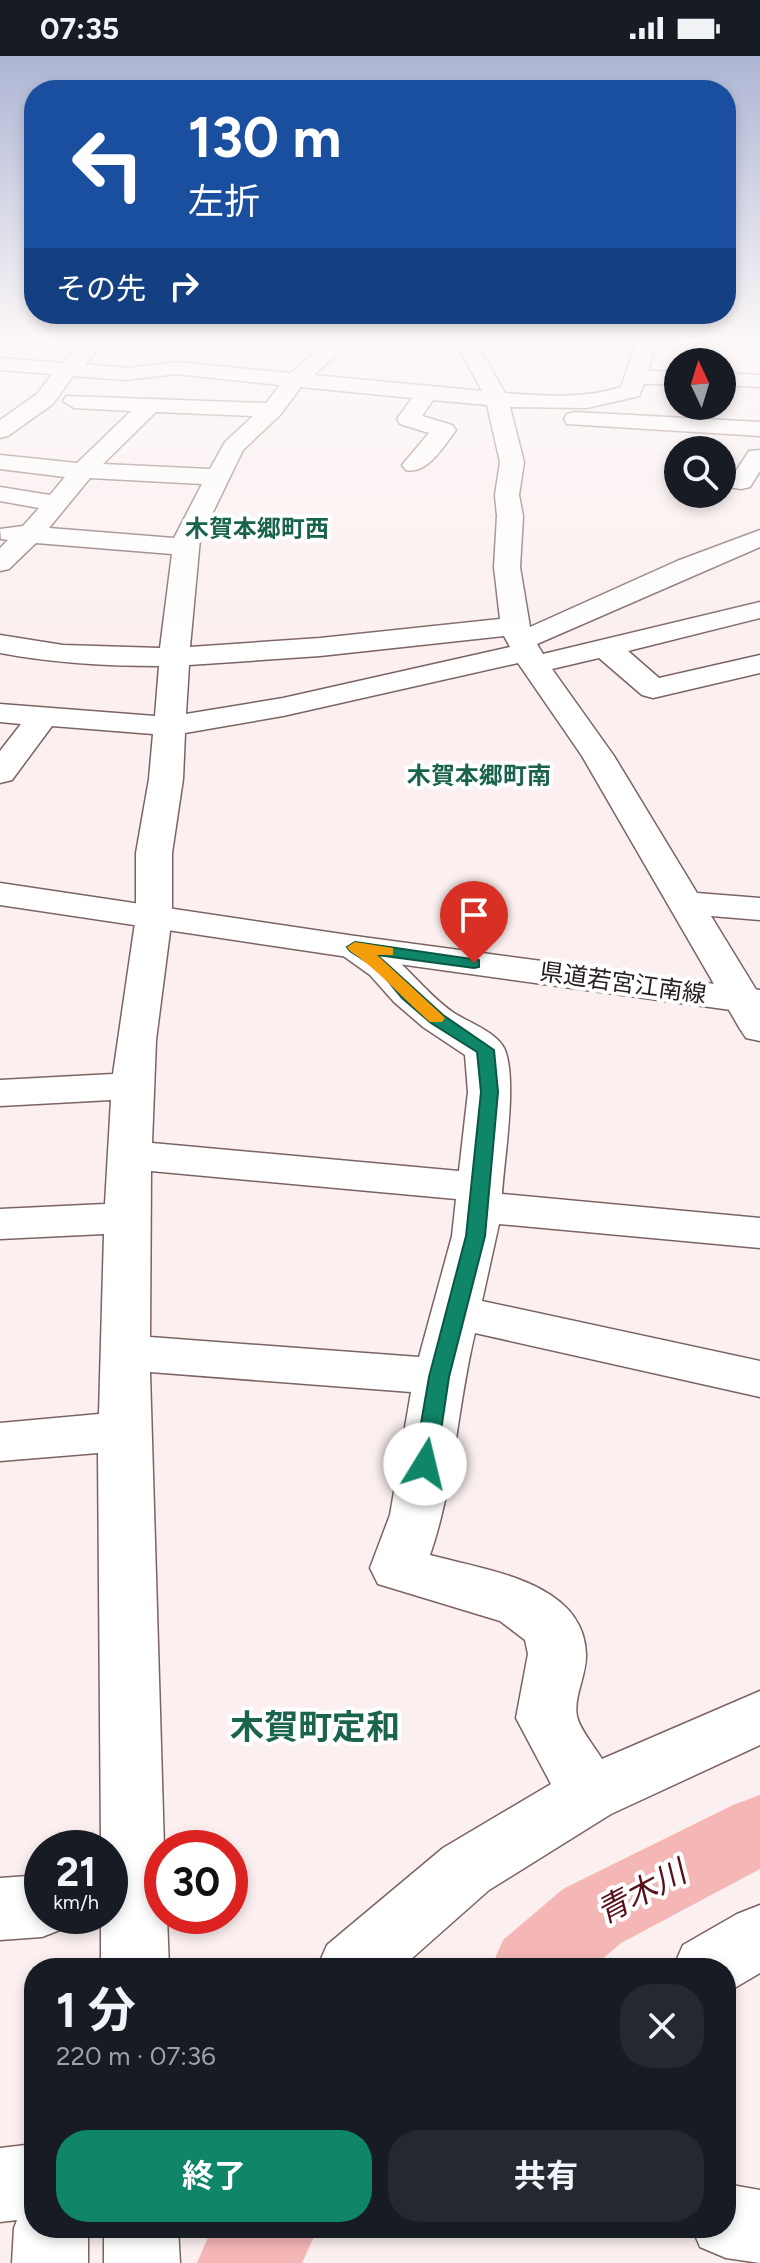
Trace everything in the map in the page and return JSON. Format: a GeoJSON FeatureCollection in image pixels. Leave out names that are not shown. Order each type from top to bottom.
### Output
{"type":"FeatureCollection","features":[{"type":"Feature","properties":{"kind":"street"},"geometry":{"type":"LineString","coordinates":[[0,563],[111,444]]}},
{"type":"Feature","properties":{"kind":"street"},"geometry":{"type":"LineString","coordinates":[[122,1830],[124,1431],[128,1218],[136,1040],[154,916],[154,853],[166,779],[172,658],[187,539],[236,444]]}},
{"type":"Feature","properties":{"kind":"street"},"geometry":{"type":"LineString","coordinates":[[414,465],[432,444]]}},
{"type":"Feature","properties":{"kind":"street"},"geometry":{"type":"LineString","coordinates":[[508,444],[512,462],[507,495],[510,516],[507,567],[525,646],[598,756],[753,1010]]}},
{"type":"Feature","properties":{"kind":"street"},"geometry":{"type":"LineString","coordinates":[[736,481],[741,482],[750,456]]}},
{"type":"Feature","properties":{"kind":"street"},"geometry":{"type":"LineString","coordinates":[[0,462],[84,471],[217,477]]}},
{"type":"Feature","properties":{"kind":"street"},"geometry":{"type":"LineString","coordinates":[[0,494],[56,503]]}},
{"type":"Feature","properties":{"kind":"street"},"geometry":{"type":"LineString","coordinates":[[0,532],[188,547]]}},
{"type":"Feature","properties":{"kind":"street"},"geometry":{"type":"LineString","coordinates":[[0,713],[168,726],[283,707],[525,646],[687,567],[760,538]]}},
{"type":"Feature","properties":{"kind":"street"},"geometry":{"type":"LineString","coordinates":[[687,567],[749,593]]}},
{"type":"Feature","properties":{"kind":"street"},"geometry":{"type":"LineString","coordinates":[[0,644],[95,656],[172,658],[404,639],[603,647],[749,593]]}},
{"type":"Feature","properties":{"kind":"street"},"geometry":{"type":"LineString","coordinates":[[603,647],[627,664],[653,689],[760,664]]}},
{"type":"Feature","properties":{"kind":"street"},"geometry":{"type":"LineString","coordinates":[[0,773],[43,717]]}},
{"type":"Feature","properties":{"kind":"street","name":"県道若宮江南線"},"geometry":{"type":"LineString","coordinates":[[0,894],[753,1010]]}},
{"type":"Feature","properties":{"kind":"street"},"geometry":{"type":"LineString","coordinates":[[687,903],[760,909]]}},
{"type":"Feature","properties":{"kind":"street"},"geometry":{"type":"LineString","coordinates":[[355,947],[384,967],[408,994],[437,1019],[485,1050],[489,1092],[475,1236],[439,1377],[417,1515],[398,1568],[518,1603],[551,1628],[557,1654],[546,1718],[589,1794]]}},
{"type":"Feature","properties":{"kind":"street"},"geometry":{"type":"LineString","coordinates":[[0,1093],[133,1086]]}},
{"type":"Feature","properties":{"kind":"street"},"geometry":{"type":"LineString","coordinates":[[130,1155],[760,1233]]}},
{"type":"Feature","properties":{"kind":"street"},"geometry":{"type":"LineString","coordinates":[[0,1224],[128,1218]]}},
{"type":"Feature","properties":{"kind":"street"},"geometry":{"type":"LineString","coordinates":[[456,1312],[760,1379]]}},
{"type":"Feature","properties":{"kind":"street"},"geometry":{"type":"LineString","coordinates":[[126,1353],[346,1367],[439,1377]]}},
{"type":"Feature","properties":{"kind":"street"},"geometry":{"type":"LineString","coordinates":[[0,1442],[124,1431]]}},
{"type":"Feature","properties":{"kind":"street"},"geometry":{"type":"LineString","coordinates":[[363,1958],[466,1869],[589,1794],[760,1717]]}},
{"type":"Feature","properties":{"kind":"street"},"geometry":{"type":"LineString","coordinates":[[0,1909],[24,1907]]}},
{"type":"Feature","properties":{"kind":"street"},"geometry":{"type":"LineString","coordinates":[[128,1932],[133,1958]]}},
{"type":"Feature","properties":{"kind":"street"},"geometry":{"type":"LineString","coordinates":[[724,1958],[760,1936]]}},
{"type":"Feature","properties":{"kind":"street"},"geometry":{"type":"LineString","coordinates":[[0,2185],[24,2182]]}},
{"type":"Feature","properties":{"kind":"street"},"geometry":{"type":"LineString","coordinates":[[736,2223],[760,2227]]}},
{"type":"Feature","properties":{"kind":"street"},"geometry":{"type":"LineString","coordinates":[[50,2263],[51,2238]]}},
{"type":"Feature","properties":{"kind":"street"},"geometry":{"type":"LineString","coordinates":[[141,2238],[142,2263]]}},
{"type":"Feature","properties":{"kind":"waterway","name":"青木川"},"geometry":{"type":"LineString","coordinates":[[544,1958],[592,1916],[760,1830]]}},
{"type":"Feature","properties":{"kind":"waterway","name":"青木川"},"geometry":{"type":"LineString","coordinates":[[243,2263],[264,2238]]}},
{"type":"Feature","properties":{"kind":"slow traffic"},"geometry":{"type":"LineString","coordinates":[[388,952],[355,947],[384,967],[408,994],[436,1018]]}},
{"type":"Feature","properties":{"kind":"district","name":"木賀本郷町西"},"geometry":{"type":"Point","coordinates":[257,529]}},
{"type":"Feature","properties":{"kind":"district","name":"木賀本郷町南"},"geometry":{"type":"Point","coordinates":[479,776]}},
{"type":"Feature","properties":{"kind":"district","name":"木賀町定和"},"geometry":{"type":"Point","coordinates":[315,1727]}},
{"type":"Feature","properties":{"kind":"route"},"geometry":{"type":"LineString","coordinates":[[425,1464],[439,1377],[475,1236],[489,1092],[485,1050],[437,1019],[408,994],[384,967],[355,947],[474,963]]}}]}
